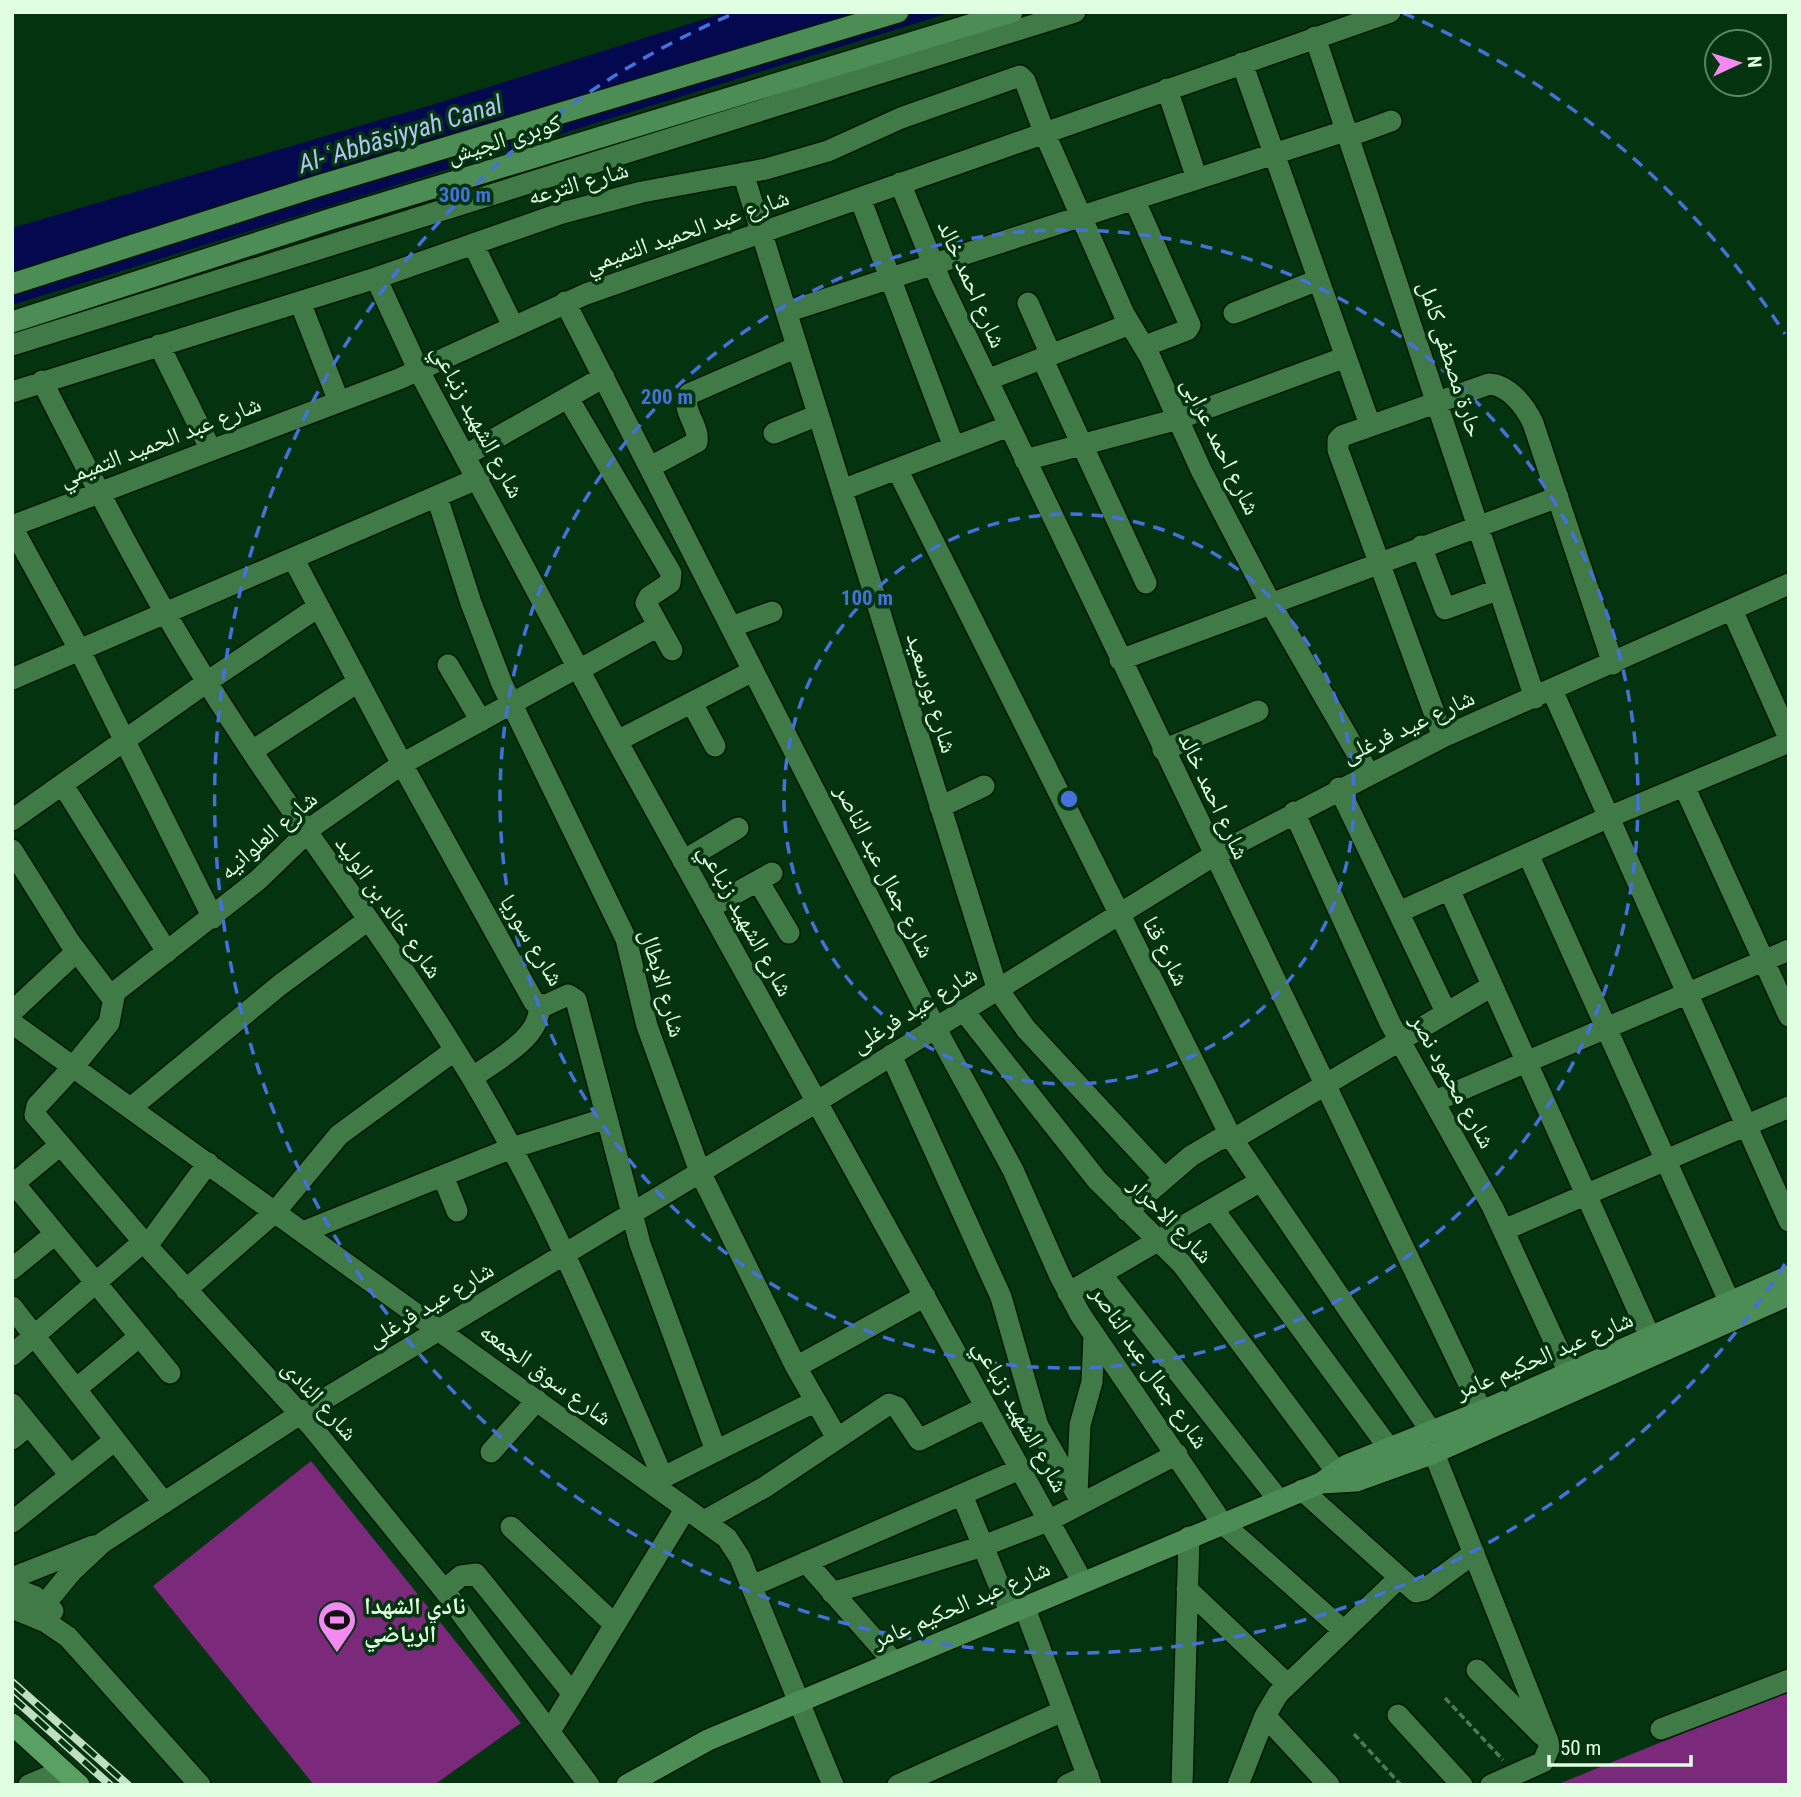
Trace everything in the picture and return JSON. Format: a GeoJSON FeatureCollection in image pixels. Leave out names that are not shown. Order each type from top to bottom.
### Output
{"type":"FeatureCollection","features":[{"type":"Feature","properties":{"kind":"main road","name":"كوبرى الجيش"},"geometry":{"type":"LineString","coordinates":[[12,284],[318,186],[898,12]]}},
{"type":"Feature","properties":{"kind":"main road","name":"كوبرى الجيش"},"geometry":{"type":"LineString","coordinates":[[12,322],[331,219],[1012,12]]}},
{"type":"Feature","properties":{"kind":"main road","name":"شارع عبد الحكيم عامر"},"geometry":{"type":"LineString","coordinates":[[1319,1481],[1356,1481],[1434,1453],[1486,1419],[1569,1373],[1789,1276]]}},
{"type":"Feature","properties":{"kind":"main road","name":"شارع عبد الحكيم عامر"},"geometry":{"type":"LineString","coordinates":[[627,1785],[708,1740],[1278,1499],[1389,1448],[1431,1431],[1486,1419],[1789,1295]]}},
{"type":"Feature","properties":{"kind":"main road"},"geometry":{"type":"LineString","coordinates":[[12,1724],[71,1778]]}},
{"type":"Feature","properties":{"kind":"street"},"geometry":{"type":"LineString","coordinates":[[12,345],[1075,12]]}},
{"type":"Feature","properties":{"kind":"street","name":"شارع عبد الحميد التميمي"},"geometry":{"type":"LineString","coordinates":[[12,526],[419,371],[565,302],[1390,12]]}},
{"type":"Feature","properties":{"kind":"street","name":"حارة مصطفى كامل"},"geometry":{"type":"LineString","coordinates":[[1315,37],[1437,400],[1497,590],[1544,694],[1609,817],[1789,1221]]}},
{"type":"Feature","properties":{"kind":"street"},"geometry":{"type":"LineString","coordinates":[[1242,63],[1370,425]]}},
{"type":"Feature","properties":{"kind":"street","name":"شارع الترعه"},"geometry":{"type":"LineString","coordinates":[[12,392],[376,278],[602,201],[743,173],[836,148],[888,123],[1016,76],[1025,81],[1044,132]]}},
{"type":"Feature","properties":{"kind":"street"},"geometry":{"type":"LineString","coordinates":[[1167,89],[1197,179]]}},
{"type":"Feature","properties":{"kind":"street"},"geometry":{"type":"LineString","coordinates":[[786,312],[1274,154],[1391,121]]}},
{"type":"Feature","properties":{"kind":"street","name":"شارع احمد عرابى"},"geometry":{"type":"LineString","coordinates":[[1044,132],[1079,216],[1130,324],[1144,346],[1272,606],[1369,774]]}},
{"type":"Feature","properties":{"kind":"street","name":"شارع بورسعيد"},"geometry":{"type":"LineString","coordinates":[[743,173],[997,988],[1026,1029],[1163,1177]]}},
{"type":"Feature","properties":{"kind":"street","name":"شارع احمد خالد"},"geometry":{"type":"LineString","coordinates":[[900,183],[932,264],[1213,856],[1486,1419]]}},
{"type":"Feature","properties":{"kind":"street"},"geometry":{"type":"LineString","coordinates":[[860,198],[954,447]]}},
{"type":"Feature","properties":{"kind":"street"},"geometry":{"type":"LineString","coordinates":[[1134,199],[1190,325],[1187,330],[1144,346]]}},
{"type":"Feature","properties":{"kind":"street"},"geometry":{"type":"LineString","coordinates":[[473,244],[513,326]]}},
{"type":"Feature","properties":{"kind":"street","name":"شارع الشهيد زنباعي"},"geometry":{"type":"LineString","coordinates":[[376,278],[419,371],[479,478],[578,668],[1082,1581]]}},
{"type":"Feature","properties":{"kind":"street"},"geometry":{"type":"LineString","coordinates":[[1234,313],[1318,280]]}},
{"type":"Feature","properties":{"kind":"street"},"geometry":{"type":"LineString","coordinates":[[300,302],[339,402]]}},
{"type":"Feature","properties":{"kind":"street","name":"شارع جمال عبد الناصر"},"geometry":{"type":"LineString","coordinates":[[565,302],[935,1027],[1013,1170],[1068,1293],[1222,1523],[1344,1631]]}},
{"type":"Feature","properties":{"kind":"street"},"geometry":{"type":"LineString","coordinates":[[1028,303],[1082,445],[1146,583]]}},
{"type":"Feature","properties":{"kind":"street"},"geometry":{"type":"LineString","coordinates":[[987,380],[1130,324]]}},
{"type":"Feature","properties":{"kind":"street"},"geometry":{"type":"LineString","coordinates":[[159,345],[211,450]]}},
{"type":"Feature","properties":{"kind":"street"},"geometry":{"type":"LineString","coordinates":[[650,467],[697,442],[698,436],[686,404],[689,394],[797,347]]}},
{"type":"Feature","properties":{"kind":"street"},"geometry":{"type":"LineString","coordinates":[[1025,460],[1178,419],[1346,357]]}},
{"type":"Feature","properties":{"kind":"street"},"geometry":{"type":"LineString","coordinates":[[466,455],[604,377]]}},
{"type":"Feature","properties":{"kind":"street","name":"شارع خالد بن الوليد"},"geometry":{"type":"LineString","coordinates":[[42,381],[98,492],[207,682],[455,1050],[512,1148],[566,1252],[658,1480]]}},
{"type":"Feature","properties":{"kind":"street"},"geometry":{"type":"LineString","coordinates":[[1443,737],[1337,444],[1342,436],[1437,400],[1489,384],[1502,387],[1529,414],[1613,664]]}},
{"type":"Feature","properties":{"kind":"street"},"geometry":{"type":"LineString","coordinates":[[568,398],[671,573],[670,583],[646,600],[672,650]]}},
{"type":"Feature","properties":{"kind":"street"},"geometry":{"type":"LineString","coordinates":[[774,433],[818,415]]}},
{"type":"Feature","properties":{"kind":"street"},"geometry":{"type":"LineString","coordinates":[[842,490],[1009,426]]}},
{"type":"Feature","properties":{"kind":"street","name":"شارع قنا"},"geometry":{"type":"LineString","coordinates":[[897,469],[1231,1137],[1259,1182],[1431,1431]]}},
{"type":"Feature","properties":{"kind":"street"},"geometry":{"type":"LineString","coordinates":[[12,679],[294,560],[479,478]]}},
{"type":"Feature","properties":{"kind":"street","name":"شارع الابطال"},"geometry":{"type":"LineString","coordinates":[[437,496],[471,603],[512,705],[626,939],[647,1026],[700,1172],[814,1402],[837,1438]]}},
{"type":"Feature","properties":{"kind":"street"},"geometry":{"type":"LineString","coordinates":[[1120,660],[1272,606],[1378,562],[1558,497]]}},
{"type":"Feature","properties":{"kind":"street"},"geometry":{"type":"LineString","coordinates":[[12,526],[79,649],[212,918]]}},
{"type":"Feature","properties":{"kind":"street"},"geometry":{"type":"LineString","coordinates":[[1421,546],[1445,609],[1497,590]]}},
{"type":"Feature","properties":{"kind":"street","name":"شارع سوريا"},"geometry":{"type":"LineString","coordinates":[[294,560],[402,764],[539,1006],[568,995],[575,997],[632,1213],[716,1451]]}},
{"type":"Feature","properties":{"kind":"street","name":"شارع عيد فرغلى"},"geometry":{"type":"LineString","coordinates":[[12,1578],[102,1544],[300,1414],[818,1101],[1213,856],[1339,788],[1443,737],[1789,584]]}},
{"type":"Feature","properties":{"kind":"street"},"geometry":{"type":"LineString","coordinates":[[12,820],[318,607]]}},
{"type":"Feature","properties":{"kind":"street"},"geometry":{"type":"LineString","coordinates":[[1399,912],[1609,817],[1789,740],[1732,610]]}},
{"type":"Feature","properties":{"kind":"street"},"geometry":{"type":"LineString","coordinates":[[731,627],[772,612]]}},
{"type":"Feature","properties":{"kind":"street","name":"شارع العلوانيه"},"geometry":{"type":"LineString","coordinates":[[112,998],[119,988],[212,918],[269,870],[306,832],[402,764],[658,626]]}},
{"type":"Feature","properties":{"kind":"street"},"geometry":{"type":"LineString","coordinates":[[448,665],[481,721]]}},
{"type":"Feature","properties":{"kind":"street"},"geometry":{"type":"LineString","coordinates":[[618,741],[753,671]]}},
{"type":"Feature","properties":{"kind":"street"},"geometry":{"type":"LineString","coordinates":[[252,751],[358,682]]}},
{"type":"Feature","properties":{"kind":"street"},"geometry":{"type":"LineString","coordinates":[[692,703],[715,746]]}},
{"type":"Feature","properties":{"kind":"street"},"geometry":{"type":"LineString","coordinates":[[1163,750],[1258,711]]}},
{"type":"Feature","properties":{"kind":"street"},"geometry":{"type":"LineString","coordinates":[[63,785],[167,952]]}},
{"type":"Feature","properties":{"kind":"street"},"geometry":{"type":"LineString","coordinates":[[940,807],[984,786]]}},
{"type":"Feature","properties":{"kind":"street"},"geometry":{"type":"LineString","coordinates":[[1684,786],[1789,1017]]}},
{"type":"Feature","properties":{"kind":"street"},"geometry":{"type":"LineString","coordinates":[[1339,788],[1446,1012]]}},
{"type":"Feature","properties":{"kind":"street","name":"شارع محمود نصر"},"geometry":{"type":"LineString","coordinates":[[1294,812],[1398,1041],[1435,1101],[1504,1230],[1569,1373]]}},
{"type":"Feature","properties":{"kind":"street"},"geometry":{"type":"LineString","coordinates":[[683,861],[738,828]]}},
{"type":"Feature","properties":{"kind":"street"},"geometry":{"type":"LineString","coordinates":[[12,850],[76,952],[112,998],[109,1023],[75,1066]]}},
{"type":"Feature","properties":{"kind":"street"},"geometry":{"type":"LineString","coordinates":[[1528,854],[1730,1303]]}},
{"type":"Feature","properties":{"kind":"street"},"geometry":{"type":"LineString","coordinates":[[709,908],[765,877],[789,933]]}},
{"type":"Feature","properties":{"kind":"street"},"geometry":{"type":"LineString","coordinates":[[1449,889],[1650,1338]]}},
{"type":"Feature","properties":{"kind":"street"},"geometry":{"type":"LineString","coordinates":[[132,1107],[280,985],[368,920]]}},
{"type":"Feature","properties":{"kind":"street"},"geometry":{"type":"LineString","coordinates":[[1435,1101],[1789,950]]}},
{"type":"Feature","properties":{"kind":"street"},"geometry":{"type":"LineString","coordinates":[[12,1012],[76,952]]}},
{"type":"Feature","properties":{"kind":"street"},"geometry":{"type":"LineString","coordinates":[[1127,1211],[1163,1177],[1212,1143],[1231,1137],[1492,985]]}},
{"type":"Feature","properties":{"kind":"street"},"geometry":{"type":"LineString","coordinates":[[472,1078],[531,1032],[538,1021],[539,1006]]}},
{"type":"Feature","properties":{"kind":"street","name":"شارع الاحرار"},"geometry":{"type":"LineString","coordinates":[[964,1010],[1048,1120],[1127,1211],[1159,1240],[1193,1279],[1319,1481],[1399,1578]]}},
{"type":"Feature","properties":{"kind":"street","name":"شارع سوق الجمعه"},"geometry":{"type":"LineString","coordinates":[[12,1023],[537,1400],[658,1480],[686,1508],[733,1544],[833,1785]]}},
{"type":"Feature","properties":{"kind":"street"},"geometry":{"type":"LineString","coordinates":[[186,1290],[275,1212],[339,1135],[455,1050]]}},
{"type":"Feature","properties":{"kind":"street"},"geometry":{"type":"LineString","coordinates":[[891,1055],[1001,1297],[1038,1426],[1079,1499]]}},
{"type":"Feature","properties":{"kind":"street","name":"شارع النادى"},"geometry":{"type":"LineString","coordinates":[[75,1066],[35,1110],[36,1118],[186,1290],[300,1414],[444,1590],[589,1785]]}},
{"type":"Feature","properties":{"kind":"street"},"geometry":{"type":"LineString","coordinates":[[1504,1230],[1789,1107]]}},
{"type":"Feature","properties":{"kind":"street"},"geometry":{"type":"LineString","coordinates":[[303,1232],[512,1148],[607,1118]]}},
{"type":"Feature","properties":{"kind":"street"},"geometry":{"type":"LineString","coordinates":[[59,1146],[13,1183],[170,1373]]}},
{"type":"Feature","properties":{"kind":"street"},"geometry":{"type":"LineString","coordinates":[[12,1355],[145,1244],[208,1164]]}},
{"type":"Feature","properties":{"kind":"street"},"geometry":{"type":"LineString","coordinates":[[443,1176],[457,1211]]}},
{"type":"Feature","properties":{"kind":"street"},"geometry":{"type":"LineString","coordinates":[[1068,1293],[1259,1182]]}},
{"type":"Feature","properties":{"kind":"street"},"geometry":{"type":"LineString","coordinates":[[1213,1209],[1389,1448]]}},
{"type":"Feature","properties":{"kind":"street"},"geometry":{"type":"LineString","coordinates":[[12,1269],[55,1234]]}},
{"type":"Feature","properties":{"kind":"street"},"geometry":{"type":"LineString","coordinates":[[1101,1274],[1278,1499]]}},
{"type":"Feature","properties":{"kind":"street"},"geometry":{"type":"LineString","coordinates":[[796,1367],[925,1296]]}},
{"type":"Feature","properties":{"kind":"street"},"geometry":{"type":"LineString","coordinates":[[12,1307],[164,1503]]}},
{"type":"Feature","properties":{"kind":"street"},"geometry":{"type":"LineString","coordinates":[[1079,1499],[1080,1425],[1092,1382],[1094,1335]]}},
{"type":"Feature","properties":{"kind":"street"},"geometry":{"type":"LineString","coordinates":[[76,1389],[140,1336]]}},
{"type":"Feature","properties":{"kind":"street"},"geometry":{"type":"LineString","coordinates":[[491,1452],[537,1400]]}},
{"type":"Feature","properties":{"kind":"street"},"geometry":{"type":"LineString","coordinates":[[658,1480],[814,1402]]}},
{"type":"Feature","properties":{"kind":"street"},"geometry":{"type":"LineString","coordinates":[[12,1404],[71,1475]]}},
{"type":"Feature","properties":{"kind":"street"},"geometry":{"type":"LineString","coordinates":[[704,1521],[765,1487],[889,1404],[897,1407],[919,1440],[986,1407]]}},
{"type":"Feature","properties":{"kind":"street"},"geometry":{"type":"LineString","coordinates":[[12,1439],[29,1425]]}},
{"type":"Feature","properties":{"kind":"street"},"geometry":{"type":"LineString","coordinates":[[12,1522],[115,1440]]}},
{"type":"Feature","properties":{"kind":"street"},"geometry":{"type":"LineString","coordinates":[[1434,1453],[1548,1741],[1549,1748],[1543,1762],[1491,1785]]}},
{"type":"Feature","properties":{"kind":"street"},"geometry":{"type":"LineString","coordinates":[[832,1593],[983,1546],[1048,1521],[1079,1499],[1177,1454]]}},
{"type":"Feature","properties":{"kind":"street"},"geometry":{"type":"LineString","coordinates":[[752,1586],[1020,1469]]}},
{"type":"Feature","properties":{"kind":"street"},"geometry":{"type":"LineString","coordinates":[[962,1495],[983,1546],[1017,1609],[1063,1711],[1089,1780],[1067,1785]]}},
{"type":"Feature","properties":{"kind":"street"},"geometry":{"type":"LineString","coordinates":[[550,1731],[686,1508]]}},
{"type":"Feature","properties":{"kind":"street"},"geometry":{"type":"LineString","coordinates":[[511,1527],[614,1625]]}},
{"type":"Feature","properties":{"kind":"street"},"geometry":{"type":"LineString","coordinates":[[1182,1785],[1189,1537]]}},
{"type":"Feature","properties":{"kind":"street","name":"شارع عيد فرغلى"},"geometry":{"type":"LineString","coordinates":[[40,1609],[102,1544]]}},
{"type":"Feature","properties":{"kind":"street"},"geometry":{"type":"LineString","coordinates":[[1243,1782],[1265,1716],[1287,1684],[1399,1578],[1412,1590],[1420,1592],[1474,1553]]}},
{"type":"Feature","properties":{"kind":"street"},"geometry":{"type":"LineString","coordinates":[[806,1562],[893,1661]]}},
{"type":"Feature","properties":{"kind":"street"},"geometry":{"type":"LineString","coordinates":[[444,1590],[461,1576],[476,1574],[572,1693]]}},
{"type":"Feature","properties":{"kind":"street"},"geometry":{"type":"LineString","coordinates":[[12,1588],[40,1609],[68,1637],[200,1785]]}},
{"type":"Feature","properties":{"kind":"street"},"geometry":{"type":"LineString","coordinates":[[1187,1588],[1287,1684]]}},
{"type":"Feature","properties":{"kind":"street"},"geometry":{"type":"LineString","coordinates":[[12,1608],[40,1609]]}},
{"type":"Feature","properties":{"kind":"street"},"geometry":{"type":"LineString","coordinates":[[1477,1670],[1548,1741]]}},
{"type":"Feature","properties":{"kind":"street"},"geometry":{"type":"LineString","coordinates":[[1661,1729],[1789,1680]]}},
{"type":"Feature","properties":{"kind":"street"},"geometry":{"type":"LineString","coordinates":[[898,1785],[1063,1711]]}},
{"type":"Feature","properties":{"kind":"street"},"geometry":{"type":"LineString","coordinates":[[1398,1714],[1462,1785]]}},
{"type":"Feature","properties":{"kind":"street"},"geometry":{"type":"LineString","coordinates":[[1265,1716],[1329,1785]]}},
{"type":"Feature","properties":{"kind":"street"},"geometry":{"type":"LineString","coordinates":[[29,1785],[71,1778]]}},
{"type":"Feature","properties":{"kind":"path"},"geometry":{"type":"LineString","coordinates":[[1446,1698],[1516,1774]]}},
{"type":"Feature","properties":{"kind":"path"},"geometry":{"type":"LineString","coordinates":[[1354,1734],[1401,1785]]}},
{"type":"Feature","properties":{"kind":"shaded area","name":"نادي الشهدا الرياضي"},"geometry":{"type":"Polygon","coordinates":[[[311,1461],[521,1723],[434,1785],[314,1785],[153,1586],[311,1461]]]}},
{"type":"Feature","properties":{"kind":"shaded area"},"geometry":{"type":"Polygon","coordinates":[[[1789,1690],[1789,1785],[1556,1785],[1789,1690]]]}},
{"type":"Feature","properties":{"kind":"water","name":"Al-ʿAbbāsiyyah Canal"},"geometry":{"type":"Polygon","coordinates":[[[727,12],[952,12],[12,305],[12,228],[438,103],[727,12]]]}},
{"type":"Feature","properties":{"kind":"railway"},"geometry":{"type":"LineString","coordinates":[[12,1682],[128,1785]]}},
{"type":"Feature","properties":{"kind":"railway"},"geometry":{"type":"LineString","coordinates":[[12,1697],[110,1785]]}},
{"type":"Feature","properties":{"kind":"place","name":"نادي الشهدا الرياضي"},"geometry":{"type":"Point","coordinates":[337,1654]}}]}
